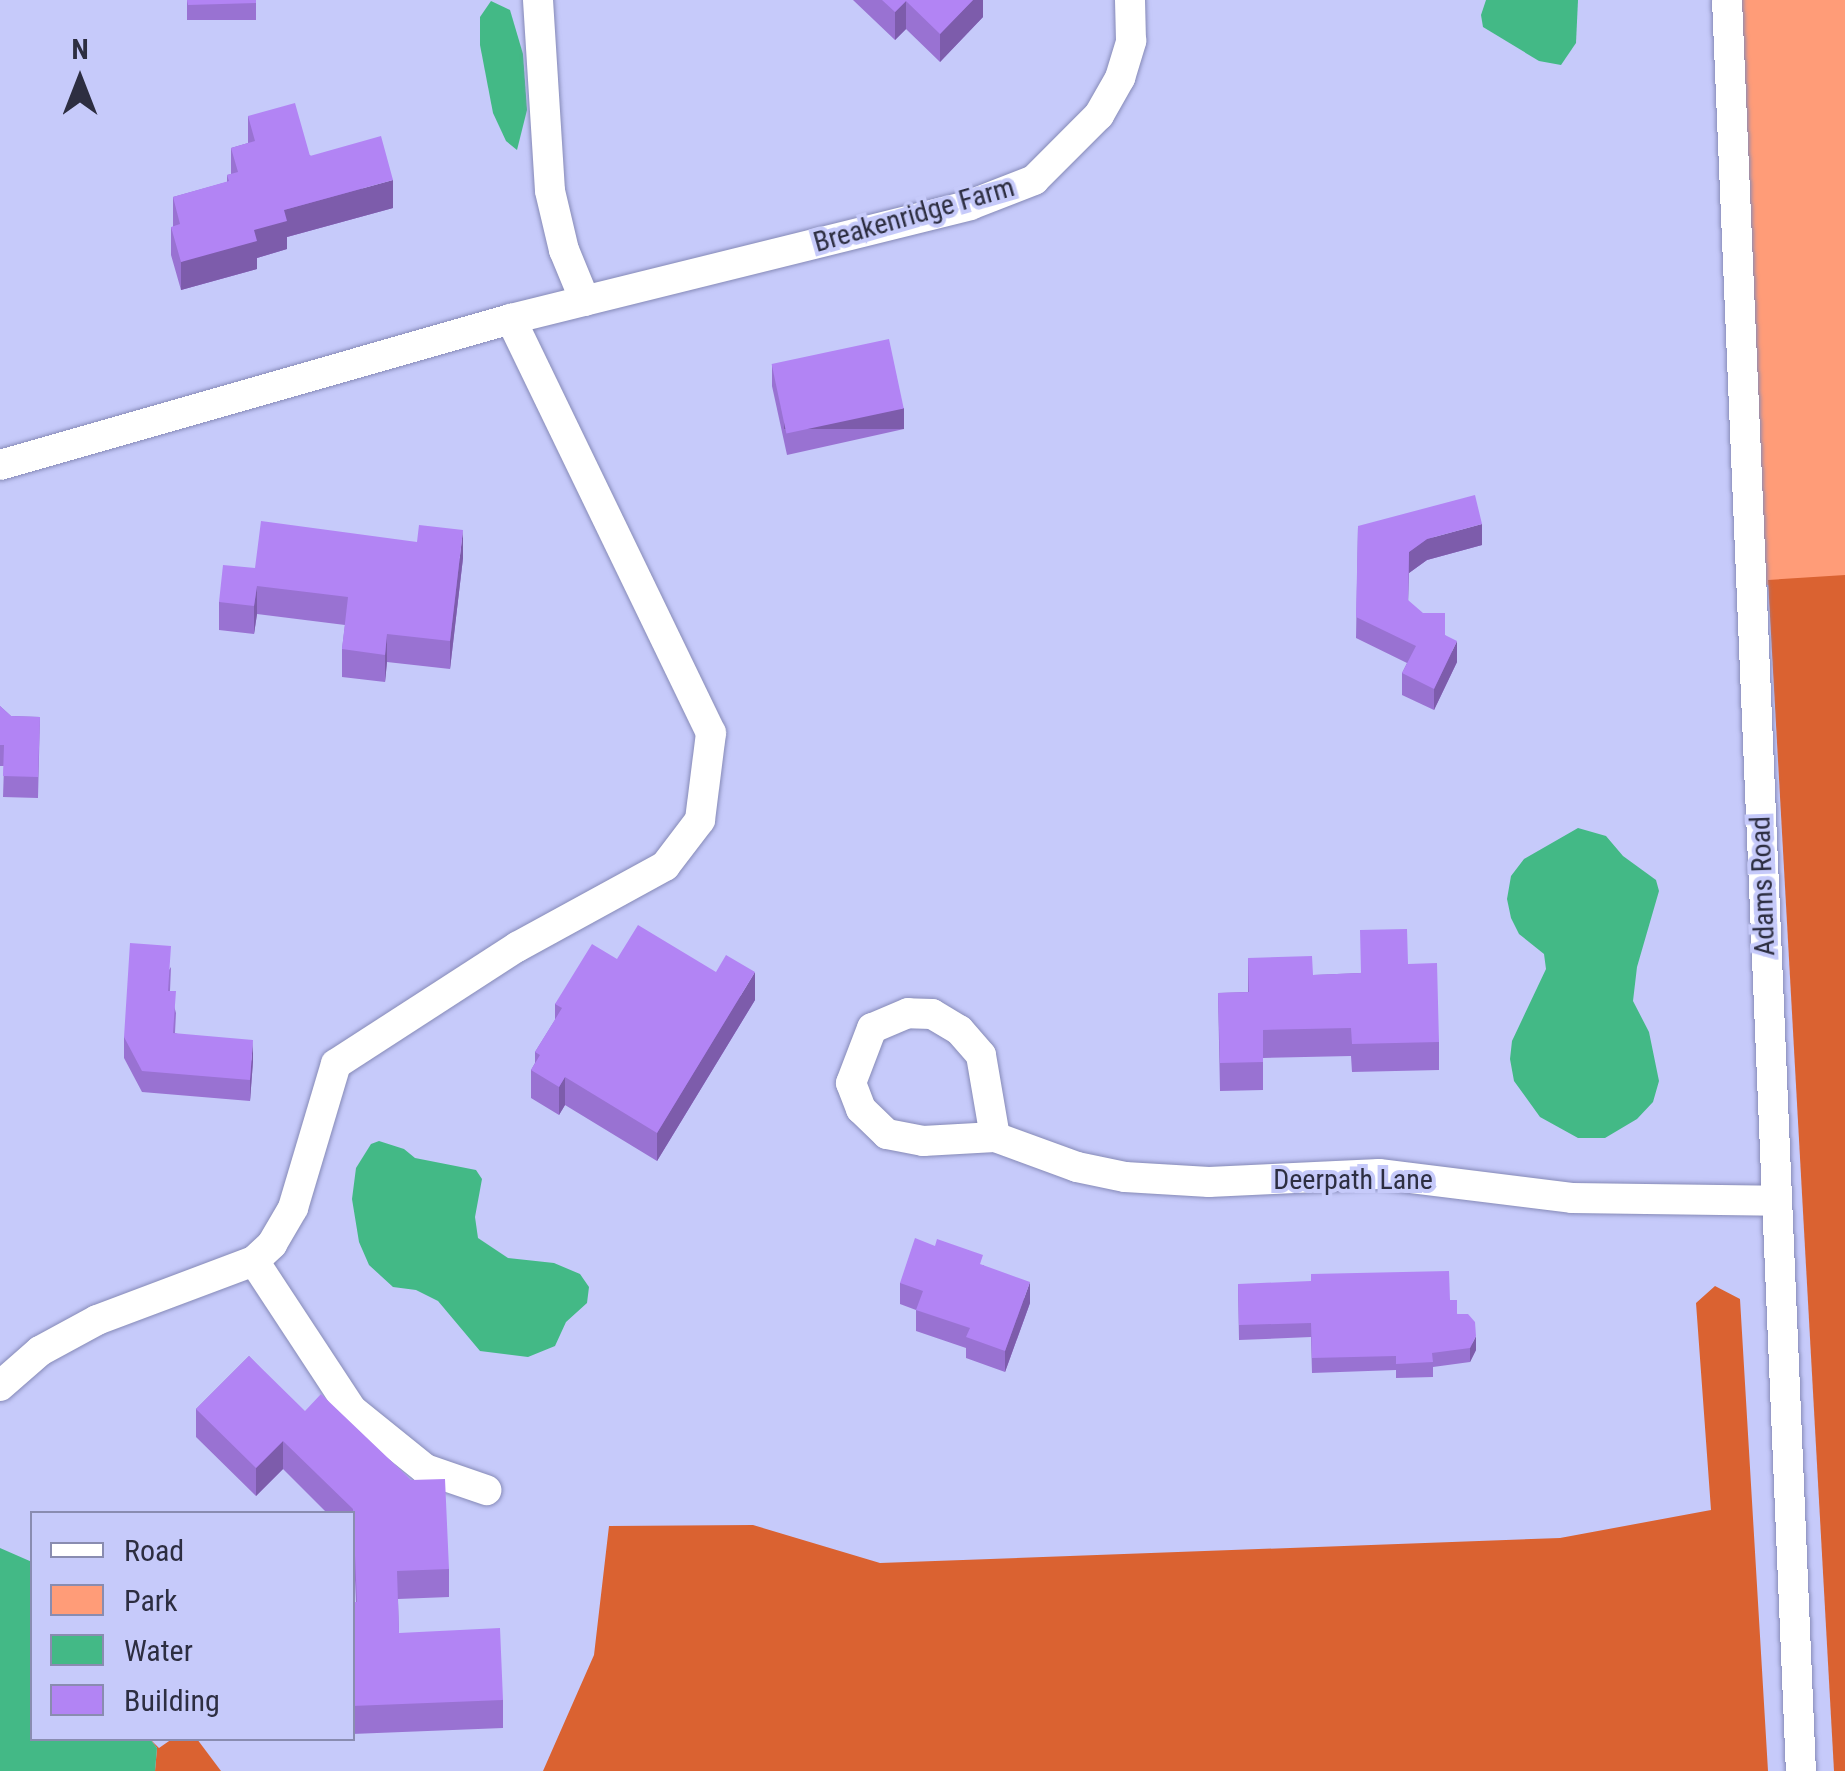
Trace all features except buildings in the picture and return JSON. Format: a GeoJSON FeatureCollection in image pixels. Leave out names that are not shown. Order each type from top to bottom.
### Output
{"type":"FeatureCollection","features":[{"type":"Feature","properties":{"kind":"street"},"geometry":{"type":"LineString","coordinates":[[538,0],[550,191],[564,250],[586,300]]}},
{"type":"Feature","properties":{"kind":"street","name":"Breakenridge Farm"},"geometry":{"type":"LineString","coordinates":[[0,465],[511,320],[970,205],[1034,180],[1100,116],[1120,78],[1130,41],[1130,0]]}},
{"type":"Feature","properties":{"kind":"street","name":"Adams Road"},"geometry":{"type":"LineString","coordinates":[[1727,0],[1802,1771]]}},
{"type":"Feature","properties":{"kind":"street"},"geometry":{"type":"LineString","coordinates":[[0,1386],[40,1351],[97,1320],[254,1261],[272,1244],[292,1208],[336,1064],[516,947],[665,866],[700,820],[711,733],[511,320]]}},
{"type":"Feature","properties":{"kind":"street","name":"Deerpath Lane"},"geometry":{"type":"LineString","coordinates":[[995,1137],[981,1055],[959,1030],[932,1014],[908,1012],[872,1028],[851,1083],[861,1109],[887,1134],[923,1141],[995,1137],[1077,1167],[1125,1177],[1208,1182],[1379,1174],[1572,1198],[1776,1201]]}},
{"type":"Feature","properties":{"kind":"street"},"geometry":{"type":"LineString","coordinates":[[254,1261],[352,1410],[425,1469],[486,1490]]}},
{"type":"Feature","properties":{"kind":"green space"},"geometry":{"type":"Polygon","coordinates":[[[1741,0],[1845,0],[1845,582],[1763,585],[1741,0]]]}},
{"type":"Feature","properties":{"kind":"shaded area"},"geometry":{"type":"Polygon","coordinates":[[[1845,575],[1845,1771],[1834,1771],[1768,580],[1845,575]]]}},
{"type":"Feature","properties":{"kind":"shaded area"},"geometry":{"type":"Polygon","coordinates":[[[1715,1286],[1740,1299],[1768,1771],[543,1771],[594,1655],[609,1526],[753,1525],[880,1563],[1560,1538],[1711,1510],[1696,1303],[1715,1286]]]}},
{"type":"Feature","properties":{"kind":"shaded area"},"geometry":{"type":"Polygon","coordinates":[[[152,1741],[159,1748],[169,1741],[198,1741],[221,1771],[155,1771],[157,1748],[152,1741]]]}},
{"type":"Feature","properties":{"kind":"water"},"geometry":{"type":"Polygon","coordinates":[[[1486,0],[1578,0],[1576,43],[1561,65],[1539,61],[1483,27],[1481,15],[1486,0]]]}},
{"type":"Feature","properties":{"kind":"water"},"geometry":{"type":"Polygon","coordinates":[[[491,1],[510,10],[523,54],[527,110],[517,150],[506,141],[493,113],[480,45],[480,17],[491,1]]]}},
{"type":"Feature","properties":{"kind":"water"},"geometry":{"type":"Polygon","coordinates":[[[1578,828],[1606,836],[1623,856],[1656,880],[1659,891],[1637,967],[1633,1001],[1649,1032],[1659,1081],[1653,1102],[1637,1119],[1605,1138],[1578,1138],[1540,1117],[1514,1081],[1510,1059],[1512,1041],[1546,969],[1544,954],[1519,934],[1511,918],[1507,899],[1511,876],[1524,859],[1578,828]]]}},
{"type":"Feature","properties":{"kind":"water"},"geometry":{"type":"Polygon","coordinates":[[[379,1141],[404,1149],[415,1158],[476,1170],[482,1179],[475,1217],[478,1238],[508,1258],[554,1263],[580,1274],[589,1287],[587,1303],[566,1322],[555,1346],[528,1357],[480,1351],[438,1301],[416,1290],[393,1287],[369,1265],[359,1242],[352,1199],[356,1168],[371,1144],[379,1141]]]}},
{"type":"Feature","properties":{"kind":"water"},"geometry":{"type":"Polygon","coordinates":[[[0,1548],[30,1561],[30,1741],[152,1741],[157,1748],[155,1771],[0,1771],[0,1548]]]}}]}
